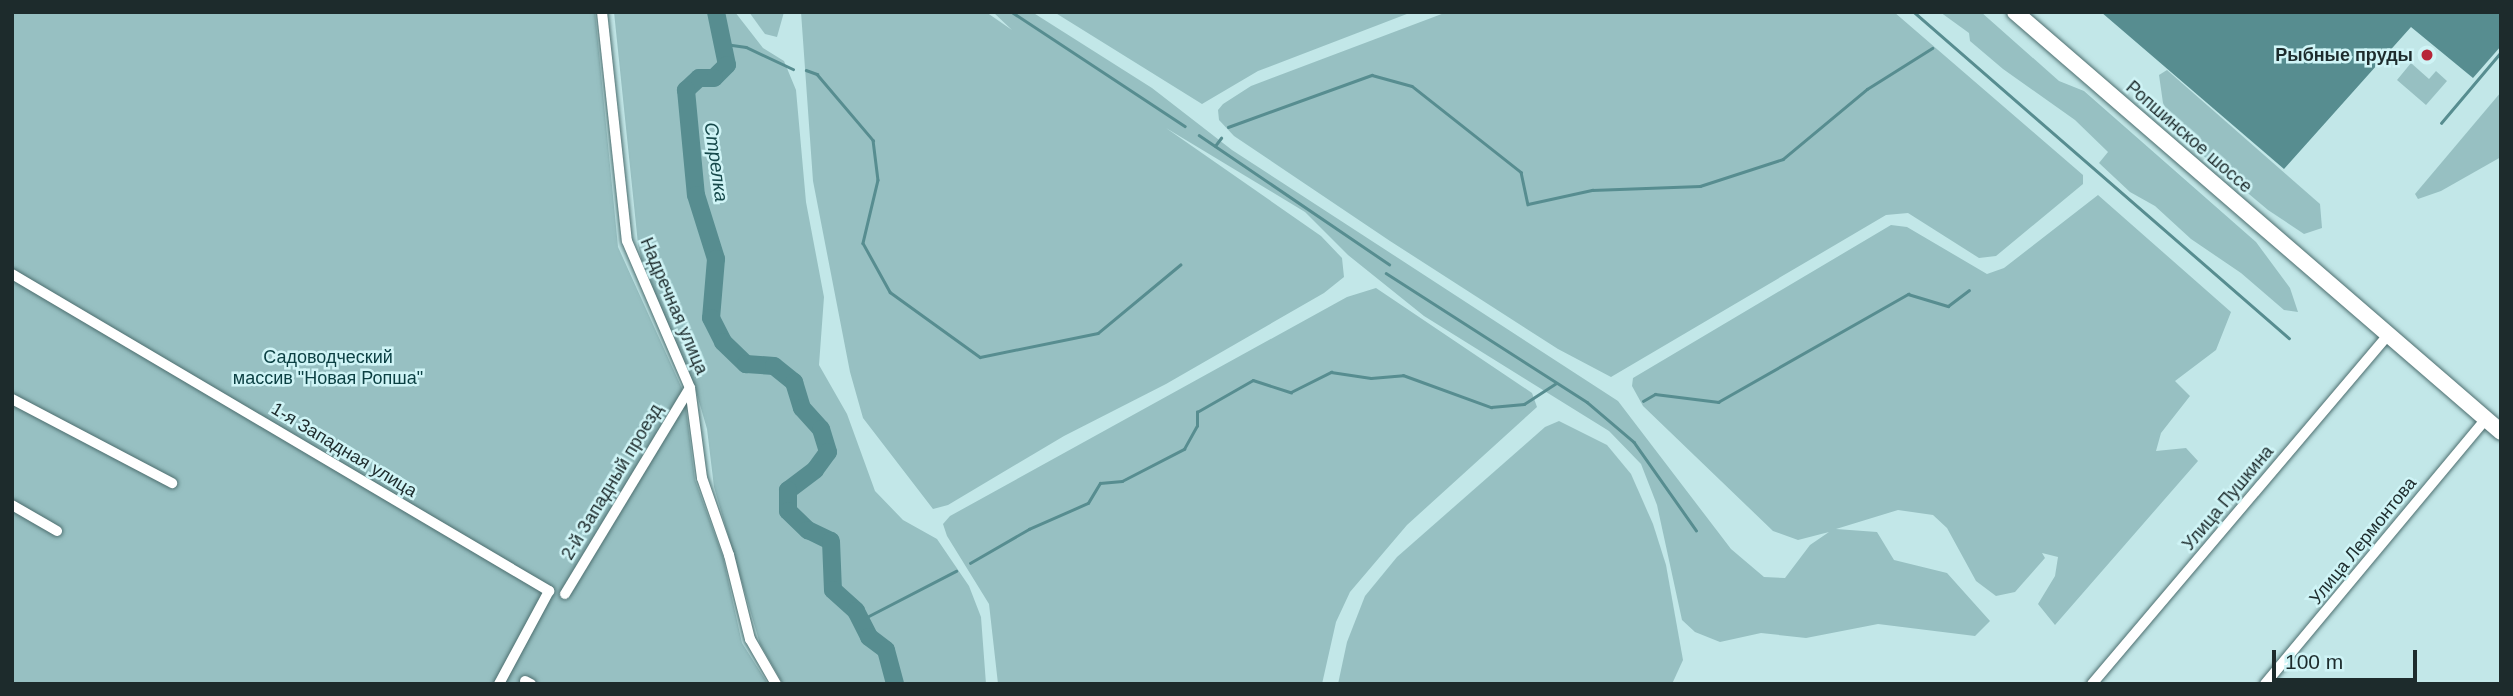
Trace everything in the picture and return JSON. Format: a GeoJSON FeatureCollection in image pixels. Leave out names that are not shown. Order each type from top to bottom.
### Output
{"type":"FeatureCollection","features":[{"type":"Feature","properties":{"kind":"main road","name":"Ропшинское шоссе"},"geometry":{"type":"LineString","coordinates":[[2015,12],[2501,432]]}},
{"type":"Feature","properties":{"kind":"street","name":"Надречная улица"},"geometry":{"type":"LineString","coordinates":[[602,12],[626,241],[690,388],[702,478],[729,555],[750,639],[776,684]]}},
{"type":"Feature","properties":{"kind":"street","name":"1-я Западная улица"},"geometry":{"type":"LineString","coordinates":[[12,274],[549,591],[499,684]]}},
{"type":"Feature","properties":{"kind":"street","name":"Улица Пушкина"},"geometry":{"type":"LineString","coordinates":[[2092,684],[2389,334]]}},
{"type":"Feature","properties":{"kind":"street","name":"2-й Западный проезд"},"geometry":{"type":"LineString","coordinates":[[565,594],[690,388]]}},
{"type":"Feature","properties":{"kind":"street"},"geometry":{"type":"LineString","coordinates":[[12,399],[172,482]]}},
{"type":"Feature","properties":{"kind":"street","name":"Улица Лермонтова"},"geometry":{"type":"LineString","coordinates":[[2265,684],[2486,419]]}},
{"type":"Feature","properties":{"kind":"street"},"geometry":{"type":"LineString","coordinates":[[12,505],[57,531]]}},
{"type":"Feature","properties":{"kind":"green space","name":"Садоводческий массив \"Новая Ропша\""},"geometry":{"type":"Polygon","coordinates":[[[12,12],[595,12],[618,247],[684,393],[695,480],[723,557],[742,643],[768,684],[12,684],[12,12]]]}},
{"type":"Feature","properties":{"kind":"green space"},"geometry":{"type":"Polygon","coordinates":[[[614,12],[735,12],[763,48],[784,61],[796,90],[806,202],[824,297],[819,365],[847,414],[875,491],[903,520],[937,539],[969,586],[981,617],[986,684],[783,684],[760,644],[714,487],[707,429],[696,391],[644,272],[638,244],[614,12]]]}},
{"type":"Feature","properties":{"kind":"green space"},"geometry":{"type":"Polygon","coordinates":[[[749,12],[784,12],[777,37],[765,34],[749,12]]]}},
{"type":"Feature","properties":{"kind":"green space"},"geometry":{"type":"Polygon","coordinates":[[[801,12],[986,12],[1012,30],[993,12],[1032,12],[1152,88],[1232,150],[1618,401],[1731,549],[1764,577],[1785,578],[1810,545],[1829,532],[1798,540],[1773,531],[1643,406],[1632,386],[1633,378],[1891,225],[1907,227],[1987,274],[2004,268],[2098,195],[2231,312],[2216,350],[2175,381],[2190,396],[2161,433],[2156,451],[2186,448],[2198,461],[2055,625],[2038,604],[2055,576],[2058,557],[2042,553],[2045,558],[2015,592],[1996,596],[1976,581],[1947,528],[1933,515],[1898,510],[1836,529],[1877,532],[1894,560],[1947,573],[1990,621],[1975,636],[1878,624],[1806,638],[1761,633],[1720,642],[1695,632],[1682,620],[1657,505],[1641,464],[1609,431],[1424,316],[1348,255],[1305,212],[1166,128],[1321,236],[1342,258],[1344,277],[1324,293],[1166,384],[1064,436],[948,505],[933,509],[863,418],[850,372],[813,181],[801,12]]]}},
{"type":"Feature","properties":{"kind":"green space"},"geometry":{"type":"Polygon","coordinates":[[[1054,12],[1412,12],[1258,71],[1202,104],[1054,12]]]}},
{"type":"Feature","properties":{"kind":"green space"},"geometry":{"type":"Polygon","coordinates":[[[1447,12],[1894,12],[2083,175],[2083,184],[1996,256],[1979,258],[1908,213],[1886,215],[1611,377],[1558,349],[1390,241],[1234,136],[1219,120],[1218,110],[1223,104],[1251,86],[1447,12]]]}},
{"type":"Feature","properties":{"kind":"green space"},"geometry":{"type":"Polygon","coordinates":[[[1940,12],[1981,12],[2059,81],[2084,91],[2256,242],[2290,288],[2298,312],[2284,310],[2241,273],[2191,239],[2155,206],[2130,192],[2099,163],[2108,152],[2075,120],[2003,69],[1970,41],[1969,33],[1940,12]]]}},
{"type":"Feature","properties":{"kind":"green space"},"geometry":{"type":"Polygon","coordinates":[[[2411,63],[2429,79],[2436,71],[2447,81],[2426,105],[2397,80],[2411,63]]]}},
{"type":"Feature","properties":{"kind":"green space"},"geometry":{"type":"Polygon","coordinates":[[[2167,70],[2320,204],[2322,228],[2304,234],[2268,210],[2181,137],[2163,103],[2159,75],[2167,70]]]}},
{"type":"Feature","properties":{"kind":"green space"},"geometry":{"type":"Polygon","coordinates":[[[2501,92],[2501,157],[2441,191],[2418,199],[2415,194],[2501,92]]]}},
{"type":"Feature","properties":{"kind":"green space"},"geometry":{"type":"Polygon","coordinates":[[[1376,288],[1532,393],[1537,407],[1407,525],[1350,592],[1336,622],[1322,684],[998,684],[989,604],[947,536],[943,524],[950,516],[1347,297],[1376,288]]]}},
{"type":"Feature","properties":{"kind":"green space"},"geometry":{"type":"Polygon","coordinates":[[[1559,421],[1607,445],[1631,474],[1653,524],[1666,565],[1683,660],[1672,684],[1338,684],[1347,642],[1365,596],[1397,557],[1545,427],[1559,421]]]}},
{"type":"Feature","properties":{"kind":"shaded area"},"geometry":{"type":"Polygon","coordinates":[[[2101,12],[2501,12],[2501,46],[2473,78],[2411,27],[2284,169],[2101,12]]]}},
{"type":"Feature","properties":{"kind":"waterway","name":"Стрелка"},"geometry":{"type":"LineString","coordinates":[[716,12],[727,65],[714,78],[699,78],[686,90],[696,195],[716,259],[711,318],[723,342],[746,364],[774,366],[794,382],[802,408],[821,429],[828,452],[815,470],[788,490],[788,511],[808,530],[831,541],[833,590],[856,611],[869,637],[886,650],[895,684]]}},
{"type":"Feature","properties":{"kind":"waterway"},"geometry":{"type":"LineString","coordinates":[[1012,12],[1185,126]]}},
{"type":"Feature","properties":{"kind":"waterway"},"geometry":{"type":"LineString","coordinates":[[1914,12],[2289,338]]}},
{"type":"Feature","properties":{"kind":"waterway"},"geometry":{"type":"LineString","coordinates":[[725,44],[746,47],[793,69]]}},
{"type":"Feature","properties":{"kind":"waterway"},"geometry":{"type":"LineString","coordinates":[[1228,127],[1372,75],[1412,86],[1521,172],[1528,204],[1592,190],[1700,186],[1783,159],[1867,89],[1932,48]]}},
{"type":"Feature","properties":{"kind":"waterway"},"geometry":{"type":"LineString","coordinates":[[2441,123],[2501,52]]}},
{"type":"Feature","properties":{"kind":"waterway"},"geometry":{"type":"LineString","coordinates":[[806,70],[817,74],[873,140],[878,180],[863,243],[890,292],[980,357],[1098,333],[1180,265]]}},
{"type":"Feature","properties":{"kind":"waterway"},"geometry":{"type":"LineString","coordinates":[[1199,135],[1389,264]]}},
{"type":"Feature","properties":{"kind":"waterway"},"geometry":{"type":"LineString","coordinates":[[1215,146],[1221,138]]}},
{"type":"Feature","properties":{"kind":"waterway"},"geometry":{"type":"LineString","coordinates":[[1386,273],[1587,402],[1634,442],[1696,530]]}},
{"type":"Feature","properties":{"kind":"waterway"},"geometry":{"type":"LineString","coordinates":[[1643,401],[1655,394],[1718,402],[1908,294],[1948,306],[1969,290]]}},
{"type":"Feature","properties":{"kind":"waterway"},"geometry":{"type":"LineString","coordinates":[[970,563],[1029,529],[1088,503],[1100,483],[1122,481],[1184,449],[1197,426],[1197,412],[1253,380],[1291,392],[1331,372],[1371,378],[1403,375],[1491,407],[1524,404],[1556,383]]}},
{"type":"Feature","properties":{"kind":"waterway"},"geometry":{"type":"LineString","coordinates":[[861,620],[956,571]]}},
{"type":"Feature","properties":{"kind":"place","name":"Рыбные пруды"},"geometry":{"type":"Point","coordinates":[2427,55]}}]}
